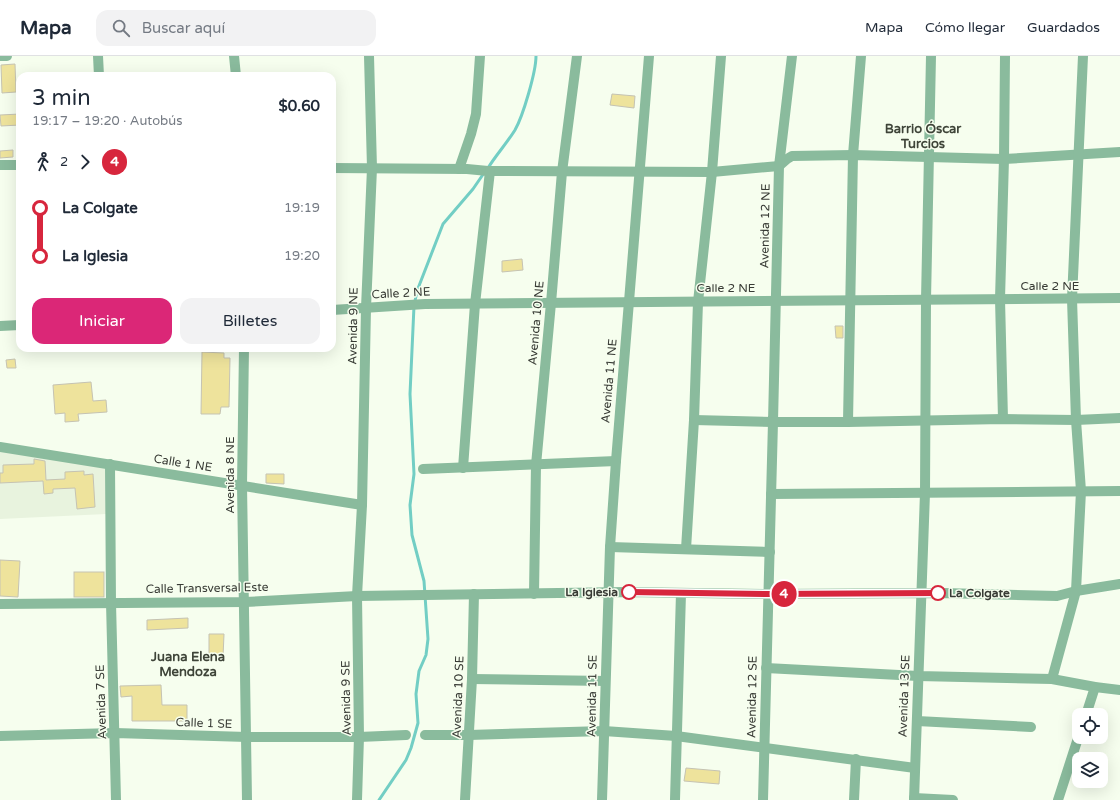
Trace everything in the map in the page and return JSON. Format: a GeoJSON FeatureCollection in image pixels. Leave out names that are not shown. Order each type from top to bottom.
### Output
{"type":"FeatureCollection","features":[{"type":"Feature","properties":{"kind":"street"},"geometry":{"type":"LineString","coordinates":[[0,56],[8,56]]}},
{"type":"Feature","properties":{"kind":"street"},"geometry":{"type":"LineString","coordinates":[[98,56],[99,72]]}},
{"type":"Feature","properties":{"kind":"street"},"geometry":{"type":"LineString","coordinates":[[234,56],[236,72]]}},
{"type":"Feature","properties":{"kind":"street","name":"Avenida 9 NE"},"geometry":{"type":"LineString","coordinates":[[357,596],[362,505],[366,308],[372,168],[369,56]]}},
{"type":"Feature","properties":{"kind":"street"},"geometry":{"type":"LineString","coordinates":[[463,169],[476,114],[480,56]]}},
{"type":"Feature","properties":{"kind":"street","name":"Avenida 10 NE"},"geometry":{"type":"LineString","coordinates":[[534,594],[536,465],[562,172],[577,56]]}},
{"type":"Feature","properties":{"kind":"street"},"geometry":{"type":"LineString","coordinates":[[641,172],[649,56]]}},
{"type":"Feature","properties":{"kind":"street"},"geometry":{"type":"LineString","coordinates":[[686,549],[694,420],[698,302],[712,172],[720,56]]}},
{"type":"Feature","properties":{"kind":"street","name":"Avenida 12 NE"},"geometry":{"type":"LineString","coordinates":[[768,594],[774,422],[779,166],[792,56]]}},
{"type":"Feature","properties":{"kind":"street"},"geometry":{"type":"LineString","coordinates":[[848,422],[853,155],[860,56]]}},
{"type":"Feature","properties":{"kind":"street","name":"Avenida 13 SE"},"geometry":{"type":"LineString","coordinates":[[914,799],[925,493],[926,300],[931,56]]}},
{"type":"Feature","properties":{"kind":"street"},"geometry":{"type":"LineString","coordinates":[[1003,419],[1000,299],[1005,56]]}},
{"type":"Feature","properties":{"kind":"street"},"geometry":{"type":"LineString","coordinates":[[1052,680],[1076,591],[1081,491],[1076,420],[1072,298],[1084,56]]}},
{"type":"Feature","properties":{"kind":"street"},"geometry":{"type":"LineString","coordinates":[[336,168],[463,169],[489,171],[562,172],[712,172],[779,166],[792,156],[853,155],[1004,159],[1120,152]]}},
{"type":"Feature","properties":{"kind":"street"},"geometry":{"type":"LineString","coordinates":[[0,165],[16,165]]}},
{"type":"Feature","properties":{"kind":"street"},"geometry":{"type":"LineString","coordinates":[[462,468],[475,304],[489,171]]}},
{"type":"Feature","properties":{"kind":"street","name":"Avenida 11 NE"},"geometry":{"type":"LineString","coordinates":[[608,592],[616,462],[641,172]]}},
{"type":"Feature","properties":{"kind":"street","name":"Calle 2 NE"},"geometry":{"type":"LineString","coordinates":[[336,310],[398,307],[425,304],[1120,298]]}},
{"type":"Feature","properties":{"kind":"street"},"geometry":{"type":"LineString","coordinates":[[0,326],[16,325]]}},
{"type":"Feature","properties":{"kind":"street","name":"Avenida 8 NE"},"geometry":{"type":"LineString","coordinates":[[244,352],[242,485],[247,800]]}},
{"type":"Feature","properties":{"kind":"street"},"geometry":{"type":"LineString","coordinates":[[694,420],[848,422],[1003,419],[1076,420],[1120,418]]}},
{"type":"Feature","properties":{"kind":"street","name":"Calle 1 NE"},"geometry":{"type":"LineString","coordinates":[[0,447],[362,505]]}},
{"type":"Feature","properties":{"kind":"street"},"geometry":{"type":"LineString","coordinates":[[423,469],[616,462]]}},
{"type":"Feature","properties":{"kind":"street","name":"Avenida 7 SE"},"geometry":{"type":"LineString","coordinates":[[110,464],[111,603],[116,800]]}},
{"type":"Feature","properties":{"kind":"street"},"geometry":{"type":"LineString","coordinates":[[771,494],[1120,491]]}},
{"type":"Feature","properties":{"kind":"street"},"geometry":{"type":"LineString","coordinates":[[610,547],[770,552]]}},
{"type":"Feature","properties":{"kind":"street"},"geometry":{"type":"LineString","coordinates":[[474,594],[608,592],[768,594],[943,593],[1057,596],[1076,591],[1120,584]]}},
{"type":"Feature","properties":{"kind":"street","name":"Avenida 11 SE"},"geometry":{"type":"LineString","coordinates":[[602,800],[608,592]]}},
{"type":"Feature","properties":{"kind":"street"},"geometry":{"type":"LineString","coordinates":[[674,800],[681,593]]}},
{"type":"Feature","properties":{"kind":"street","name":"Calle Transversal Este"},"geometry":{"type":"LineString","coordinates":[[0,604],[245,602],[357,596],[474,594]]}},
{"type":"Feature","properties":{"kind":"street","name":"Avenida 10 SE"},"geometry":{"type":"LineString","coordinates":[[465,800],[472,679],[474,594]]}},
{"type":"Feature","properties":{"kind":"street","name":"Avenida 12 SE"},"geometry":{"type":"LineString","coordinates":[[763,800],[768,594]]}},
{"type":"Feature","properties":{"kind":"street","name":"Avenida 9 SE"},"geometry":{"type":"LineString","coordinates":[[357,596],[359,737],[357,800]]}},
{"type":"Feature","properties":{"kind":"street"},"geometry":{"type":"LineString","coordinates":[[766,668],[918,676],[1052,680],[1120,690]]}},
{"type":"Feature","properties":{"kind":"street"},"geometry":{"type":"LineString","coordinates":[[472,679],[605,681]]}},
{"type":"Feature","properties":{"kind":"street"},"geometry":{"type":"LineString","coordinates":[[1088,708],[1095,687]]}},
{"type":"Feature","properties":{"kind":"street"},"geometry":{"type":"LineString","coordinates":[[917,721],[1030,727]]}},
{"type":"Feature","properties":{"kind":"street"},"geometry":{"type":"LineString","coordinates":[[425,735],[604,731],[676,736],[915,768]]}},
{"type":"Feature","properties":{"kind":"street","name":"Calle 1 SE"},"geometry":{"type":"LineString","coordinates":[[0,736],[115,733],[247,737],[359,737],[406,735]]}},
{"type":"Feature","properties":{"kind":"street"},"geometry":{"type":"LineString","coordinates":[[1058,800],[1076,744]]}},
{"type":"Feature","properties":{"kind":"street"},"geometry":{"type":"LineString","coordinates":[[854,800],[856,759]]}},
{"type":"Feature","properties":{"kind":"street"},"geometry":{"type":"LineString","coordinates":[[914,799],[953,800]]}},
{"type":"Feature","properties":{"kind":"shaded area"},"geometry":{"type":"Polygon","coordinates":[[[0,450],[106,466],[106,514],[0,519],[0,450]]]}},
{"type":"Feature","properties":{"kind":"building"},"geometry":{"type":"Polygon","coordinates":[[[15,64],[16,92],[2,93],[1,65],[15,64]]]}},
{"type":"Feature","properties":{"kind":"building"},"geometry":{"type":"Polygon","coordinates":[[[612,94],[635,96],[634,108],[610,105],[612,94]]]}},
{"type":"Feature","properties":{"kind":"building"},"geometry":{"type":"Polygon","coordinates":[[[16,114],[16,125],[1,126],[0,115],[16,114]]]}},
{"type":"Feature","properties":{"kind":"building"},"geometry":{"type":"Polygon","coordinates":[[[13,150],[13,157],[0,158],[0,151],[13,150]]]}},
{"type":"Feature","properties":{"kind":"building"},"geometry":{"type":"Polygon","coordinates":[[[522,259],[523,270],[502,272],[502,261],[522,259]]]}},
{"type":"Feature","properties":{"kind":"building"},"geometry":{"type":"Polygon","coordinates":[[[835,326],[843,326],[843,338],[836,338],[835,326]]]}},
{"type":"Feature","properties":{"kind":"building"},"geometry":{"type":"Polygon","coordinates":[[[202,352],[224,353],[224,358],[230,358],[229,407],[221,407],[220,414],[201,414],[202,352]]]}},
{"type":"Feature","properties":{"kind":"building"},"geometry":{"type":"Polygon","coordinates":[[[15,359],[16,368],[7,368],[6,360],[15,359]]]}},
{"type":"Feature","properties":{"kind":"building"},"geometry":{"type":"Polygon","coordinates":[[[91,382],[93,401],[106,400],[107,412],[78,414],[79,421],[65,422],[65,413],[55,414],[53,385],[91,382]]]}},
{"type":"Feature","properties":{"kind":"building"},"geometry":{"type":"Polygon","coordinates":[[[34,459],[45,461],[46,480],[65,479],[65,472],[84,471],[84,475],[93,474],[95,507],[77,509],[75,488],[53,489],[53,493],[44,494],[43,481],[0,483],[0,473],[3,473],[3,465],[34,464],[34,459]]]}},
{"type":"Feature","properties":{"kind":"building"},"geometry":{"type":"Polygon","coordinates":[[[266,474],[284,474],[284,484],[266,483],[266,474]]]}},
{"type":"Feature","properties":{"kind":"building"},"geometry":{"type":"Polygon","coordinates":[[[0,560],[20,561],[18,597],[0,596],[0,560]]]}},
{"type":"Feature","properties":{"kind":"building"},"geometry":{"type":"Polygon","coordinates":[[[74,572],[104,572],[104,597],[74,597],[74,572]]]}},
{"type":"Feature","properties":{"kind":"building"},"geometry":{"type":"Polygon","coordinates":[[[188,618],[188,628],[147,630],[147,620],[188,618]]]}},
{"type":"Feature","properties":{"kind":"building"},"geometry":{"type":"Polygon","coordinates":[[[209,634],[224,634],[223,657],[209,657],[209,634]]]}},
{"type":"Feature","properties":{"kind":"building"},"geometry":{"type":"Polygon","coordinates":[[[161,685],[162,705],[187,705],[187,721],[132,721],[132,696],[121,697],[120,686],[161,685]]]}},
{"type":"Feature","properties":{"kind":"building"},"geometry":{"type":"Polygon","coordinates":[[[686,768],[720,771],[719,784],[684,781],[686,768]]]}},
{"type":"Feature","properties":{"kind":"waterway"},"geometry":{"type":"LineString","coordinates":[[488,168],[515,130],[525,105],[536,56]]}},
{"type":"Feature","properties":{"kind":"waterway"},"geometry":{"type":"LineString","coordinates":[[379,800],[406,760],[411,748],[418,723],[416,694],[419,671],[426,655],[428,639],[424,581],[412,535],[410,505],[414,474],[410,394],[414,306],[417,291],[443,224],[473,189],[484,173]]}},
{"type":"Feature","properties":{"kind":"bus line","name":"4"},"geometry":{"type":"LineString","coordinates":[[629,592],[768,594],[938,593]]}},
{"type":"Feature","properties":{"kind":"place","name":"La Iglesia"},"geometry":{"type":"Point","coordinates":[629,592]}},
{"type":"Feature","properties":{"kind":"place","name":"La Colgate"},"geometry":{"type":"Point","coordinates":[938,593]}},
{"type":"Feature","properties":{"kind":"district","name":"Barrio Óscar Turcios"},"geometry":{"type":"Point","coordinates":[923,136]}},
{"type":"Feature","properties":{"kind":"district","name":"Juana Elena Mendoza"},"geometry":{"type":"Point","coordinates":[188,664]}}]}
